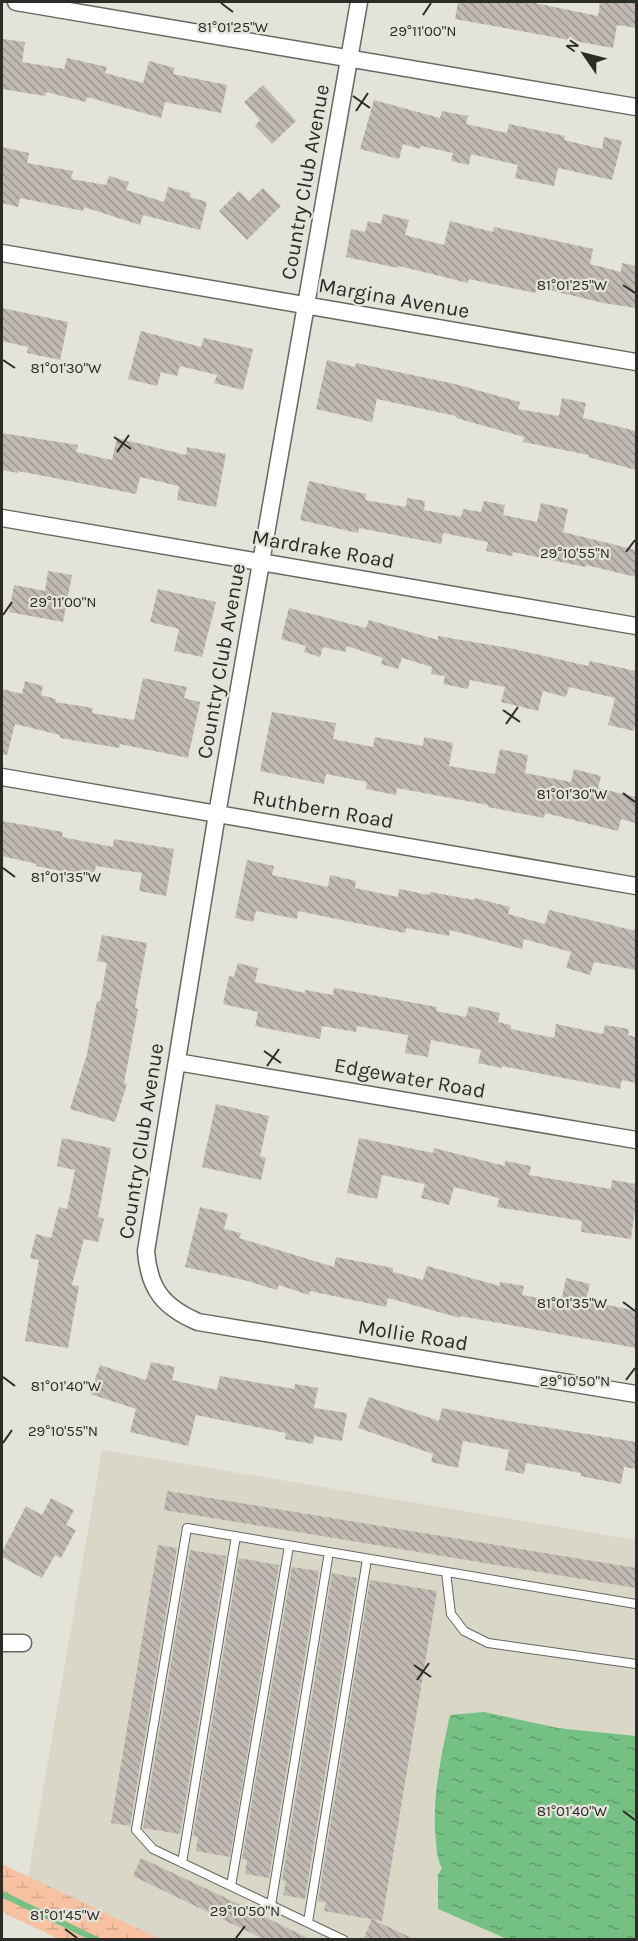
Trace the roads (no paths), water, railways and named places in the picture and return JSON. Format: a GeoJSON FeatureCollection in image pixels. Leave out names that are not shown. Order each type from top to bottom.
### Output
{"type":"FeatureCollection","features":[{"type":"Feature","properties":{"kind":"street"},"geometry":{"type":"LineString","coordinates":[[16,2],[636,107]]}},
{"type":"Feature","properties":{"kind":"street","name":"Country Club Avenue"},"geometry":{"type":"LineString","coordinates":[[184,1316],[161,1298],[147,1267],[146,1251],[217,814],[359,2]]}},
{"type":"Feature","properties":{"kind":"street","name":"Margina Avenue"},"geometry":{"type":"LineString","coordinates":[[2,254],[636,362]]}},
{"type":"Feature","properties":{"kind":"street","name":"Mardrake Road"},"geometry":{"type":"LineString","coordinates":[[2,518],[636,626]]}},
{"type":"Feature","properties":{"kind":"street","name":"Ruthbern Road"},"geometry":{"type":"LineString","coordinates":[[2,777],[636,886]]}},
{"type":"Feature","properties":{"kind":"street","name":"Edgewater Road"},"geometry":{"type":"LineString","coordinates":[[177,1062],[636,1140]]}},
{"type":"Feature","properties":{"kind":"street","name":"Mollie Road"},"geometry":{"type":"LineString","coordinates":[[184,1316],[216,1326],[636,1394]]}},
{"type":"Feature","properties":{"kind":"street"},"geometry":{"type":"LineString","coordinates":[[2,1643],[23,1643]]}},
{"type":"Feature","properties":{"kind":"lane"},"geometry":{"type":"LineString","coordinates":[[344,1940],[153,1849],[136,1830],[187,1528],[636,1604]]}},
{"type":"Feature","properties":{"kind":"lane"},"geometry":{"type":"LineString","coordinates":[[182,1863],[236,1536]]}},
{"type":"Feature","properties":{"kind":"lane"},"geometry":{"type":"LineString","coordinates":[[231,1886],[289,1546]]}},
{"type":"Feature","properties":{"kind":"lane"},"geometry":{"type":"LineString","coordinates":[[271,1905],[329,1552]]}},
{"type":"Feature","properties":{"kind":"lane"},"geometry":{"type":"LineString","coordinates":[[308,1923],[367,1559]]}},
{"type":"Feature","properties":{"kind":"lane"},"geometry":{"type":"LineString","coordinates":[[446,1572],[451,1614],[464,1631],[488,1643],[636,1664]]}},
{"type":"Feature","properties":{"kind":"water"},"geometry":{"type":"Polygon","coordinates":[[[484,1712],[558,1728],[636,1736],[636,1939],[507,1939],[438,1909],[438,1875],[442,1868],[437,1852],[435,1809],[438,1778],[450,1715],[484,1712]]]}},
{"type":"Feature","properties":{"kind":"waterway"},"geometry":{"type":"LineString","coordinates":[[2,1894],[97,1940]]}}]}
